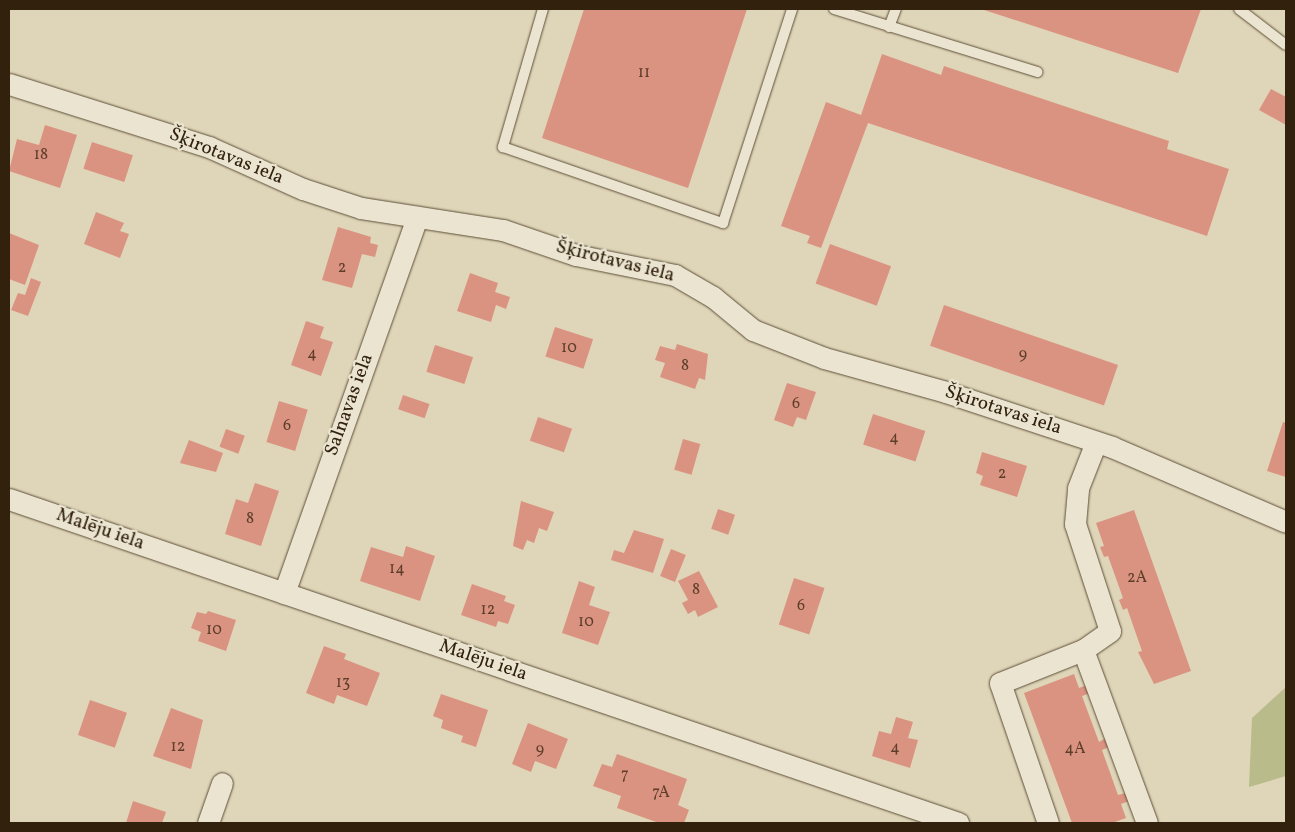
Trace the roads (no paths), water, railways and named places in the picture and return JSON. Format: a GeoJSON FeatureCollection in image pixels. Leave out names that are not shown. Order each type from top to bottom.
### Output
{"type":"FeatureCollection","features":[{"type":"Feature","properties":{"kind":"street","name":"Šķirotavas iela"},"geometry":{"type":"LineString","coordinates":[[9,84],[209,146],[320,195],[362,208],[503,230],[576,255],[675,275],[713,297],[752,330],[824,358],[946,392],[1096,442],[1189,476],[1286,522]]}},
{"type":"Feature","properties":{"kind":"street","name":"Salnavas iela"},"geometry":{"type":"LineString","coordinates":[[284,593],[417,217]]}},
{"type":"Feature","properties":{"kind":"street"},"geometry":{"type":"LineString","coordinates":[[1048,823],[1000,683],[1083,650],[1110,631],[1074,524],[1078,488],[1096,442]]}},
{"type":"Feature","properties":{"kind":"street","name":"Malēju iela"},"geometry":{"type":"LineString","coordinates":[[9,500],[958,823]]}},
{"type":"Feature","properties":{"kind":"street"},"geometry":{"type":"LineString","coordinates":[[1083,650],[1146,823]]}},
{"type":"Feature","properties":{"kind":"street"},"geometry":{"type":"LineString","coordinates":[[208,823],[222,783]]}},
{"type":"Feature","properties":{"kind":"lane"},"geometry":{"type":"LineString","coordinates":[[543,9],[503,147],[724,223],[792,9]]}},
{"type":"Feature","properties":{"kind":"lane"},"geometry":{"type":"LineString","coordinates":[[834,9],[1037,72]]}},
{"type":"Feature","properties":{"kind":"lane"},"geometry":{"type":"LineString","coordinates":[[889,27],[896,9]]}},
{"type":"Feature","properties":{"kind":"lane"},"geometry":{"type":"LineString","coordinates":[[1239,9],[1286,45]]}}]}
